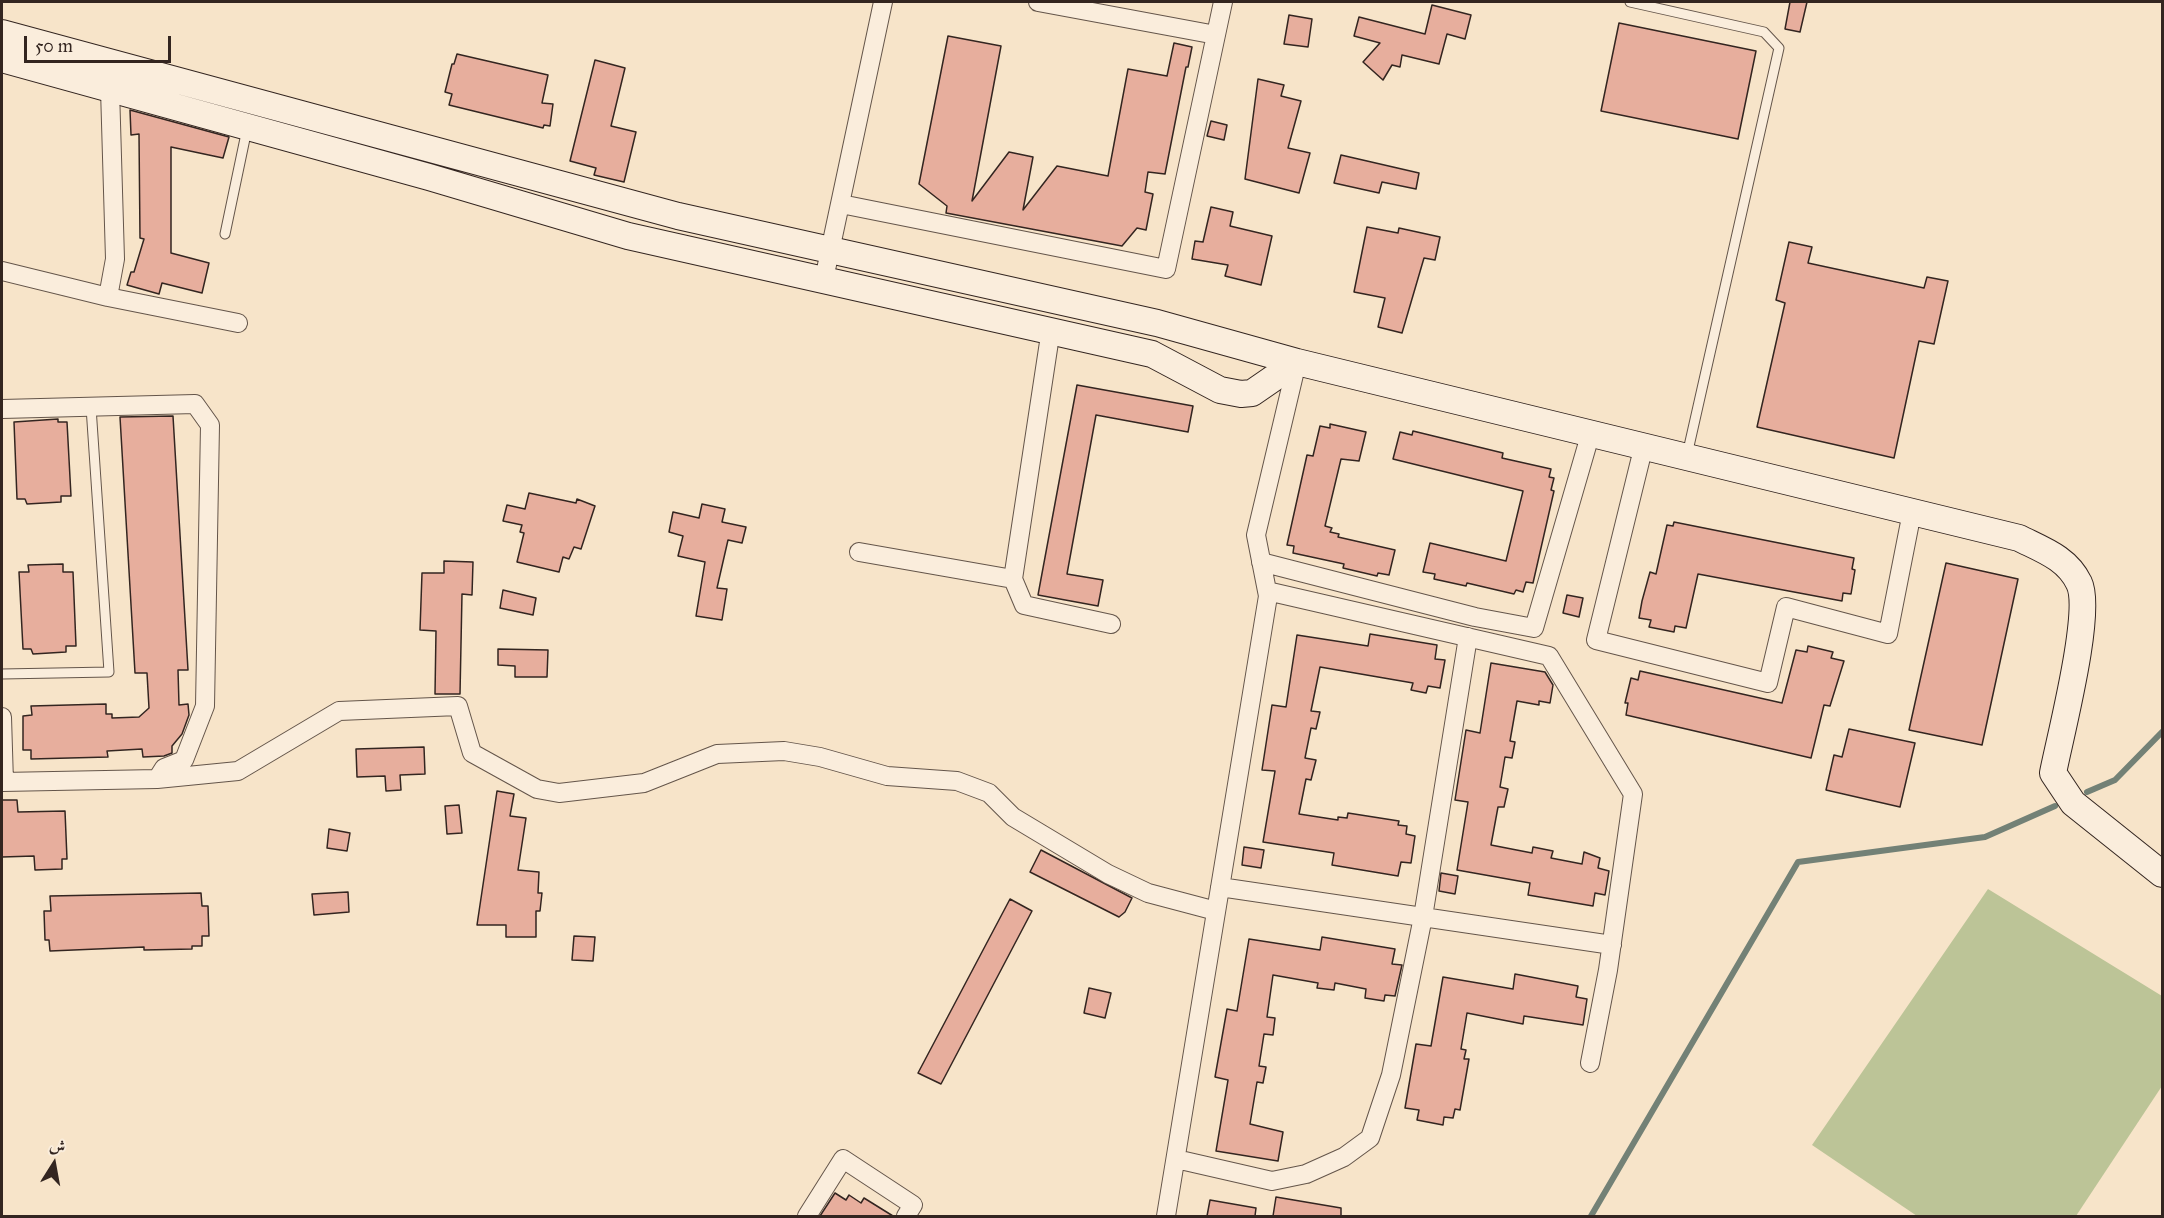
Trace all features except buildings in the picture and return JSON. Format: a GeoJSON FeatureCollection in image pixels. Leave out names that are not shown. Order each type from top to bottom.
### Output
{"type":"FeatureCollection","features":[{"type":"Feature","properties":{"kind":"street"},"geometry":{"type":"LineString","coordinates":[[824,279],[883,2]]}},
{"type":"Feature","properties":{"kind":"street"},"geometry":{"type":"LineString","coordinates":[[1038,2],[1216,35]]}},
{"type":"Feature","properties":{"kind":"street"},"geometry":{"type":"LineString","coordinates":[[841,204],[1166,269],[1223,2]]}},
{"type":"Feature","properties":{"kind":"street"},"geometry":{"type":"LineString","coordinates":[[2,33],[678,216],[831,248],[1157,323],[1297,362],[2019,538],[2061,558],[2080,585],[2082,622],[2053,773],[2073,802],[2163,874]]}},
{"type":"Feature","properties":{"kind":"street"},"geometry":{"type":"LineString","coordinates":[[2,59],[628,236],[1052,329],[1152,354],[1230,393],[1252,393],[1297,362]]}},
{"type":"Feature","properties":{"kind":"street"},"geometry":{"type":"LineString","coordinates":[[108,297],[116,258],[110,89]]}},
{"type":"Feature","properties":{"kind":"street"},"geometry":{"type":"LineString","coordinates":[[2,271],[108,297],[238,323]]}},
{"type":"Feature","properties":{"kind":"street"},"geometry":{"type":"LineString","coordinates":[[1052,329],[1013,579],[1024,606],[1111,624]]}},
{"type":"Feature","properties":{"kind":"street"},"geometry":{"type":"LineString","coordinates":[[1166,1216],[1266,591],[1256,535],[1297,362]]}},
{"type":"Feature","properties":{"kind":"street"},"geometry":{"type":"LineString","coordinates":[[2,409],[195,404],[210,425],[205,706],[184,760],[164,768],[157,779]]}},
{"type":"Feature","properties":{"kind":"street"},"geometry":{"type":"LineString","coordinates":[[1261,562],[1475,617],[1534,628],[1591,432]]}},
{"type":"Feature","properties":{"kind":"street"},"geometry":{"type":"LineString","coordinates":[[1644,445],[1596,640],[1768,683],[1786,607],[1888,634],[1911,512]]}},
{"type":"Feature","properties":{"kind":"street"},"geometry":{"type":"LineString","coordinates":[[859,552],[1013,579]]}},
{"type":"Feature","properties":{"kind":"street"},"geometry":{"type":"LineString","coordinates":[[1266,591],[1549,656],[1633,794],[1612,945],[1590,1063]]}},
{"type":"Feature","properties":{"kind":"street"},"geometry":{"type":"LineString","coordinates":[[1176,1159],[1272,1181],[1305,1174],[1344,1157],[1370,1138],[1391,1075],[1423,917],[1468,637]]}},
{"type":"Feature","properties":{"kind":"street"},"geometry":{"type":"LineString","coordinates":[[2,717],[3,782],[157,779],[238,771],[339,711],[458,706],[472,753],[537,789],[560,793],[644,783],[717,754],[784,751],[820,757],[887,776],[957,781],[989,793],[1013,817],[1108,874],[1148,893],[1216,911]]}},
{"type":"Feature","properties":{"kind":"street"},"geometry":{"type":"LineString","coordinates":[[1220,887],[1612,945]]}},
{"type":"Feature","properties":{"kind":"street"},"geometry":{"type":"LineString","coordinates":[[807,1216],[843,1159],[913,1205],[906,1216]]}},
{"type":"Feature","properties":{"kind":"lane"},"geometry":{"type":"LineString","coordinates":[[1630,2],[1764,32],[1779,48],[1687,457]]}},
{"type":"Feature","properties":{"kind":"lane"},"geometry":{"type":"LineString","coordinates":[[225,234],[248,127]]}},
{"type":"Feature","properties":{"kind":"lane"},"geometry":{"type":"LineString","coordinates":[[2,674],[109,672],[91,407]]}},
{"type":"Feature","properties":{"kind":"green space"},"geometry":{"type":"Polygon","coordinates":[[[1988,889],[2162,996],[2162,1086],[2076,1216],[1917,1216],[1812,1145],[1988,889]]]}},
{"type":"Feature","properties":{"kind":"waterway"},"geometry":{"type":"LineString","coordinates":[[2087,792],[2115,780],[2162,732]]}},
{"type":"Feature","properties":{"kind":"waterway"},"geometry":{"type":"LineString","coordinates":[[1591,1216],[1798,862],[1985,837],[2055,806]]}}]}
